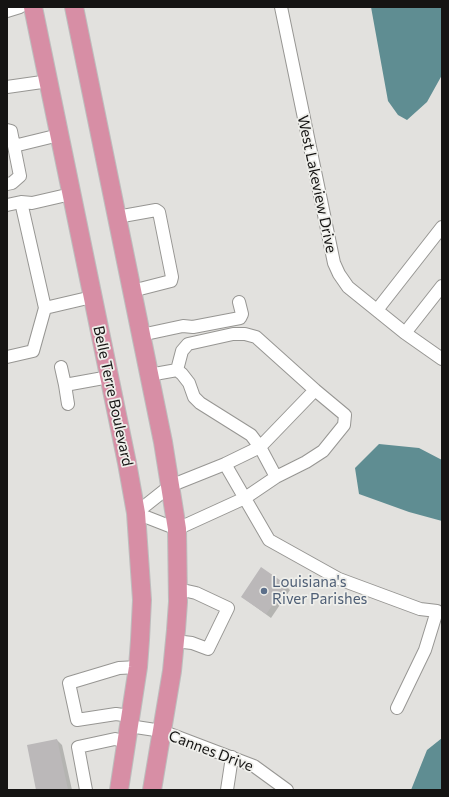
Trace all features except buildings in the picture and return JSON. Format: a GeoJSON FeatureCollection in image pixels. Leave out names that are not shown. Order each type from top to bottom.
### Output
{"type":"FeatureCollection","features":[{"type":"Feature","properties":{"kind":"highway","name":"Belle Terre Boulevard"},"geometry":{"type":"LineString","coordinates":[[33,7],[136,513],[142,600],[138,667],[119,790]]}},
{"type":"Feature","properties":{"kind":"highway"},"geometry":{"type":"LineString","coordinates":[[74,7],[163,442],[177,529],[178,589],[175,641],[172,671],[152,790]]}},
{"type":"Feature","properties":{"kind":"street"},"geometry":{"type":"LineString","coordinates":[[7,11],[20,7]]}},
{"type":"Feature","properties":{"kind":"street","name":"West Lakeview Drive"},"geometry":{"type":"LineString","coordinates":[[280,7],[334,263],[339,274],[348,287],[405,333],[442,359]]}},
{"type":"Feature","properties":{"kind":"street"},"geometry":{"type":"LineString","coordinates":[[7,87],[49,81]]}},
{"type":"Feature","properties":{"kind":"street"},"geometry":{"type":"LineString","coordinates":[[7,130],[10,131],[20,176],[12,183],[7,184]]}},
{"type":"Feature","properties":{"kind":"street"},"geometry":{"type":"LineString","coordinates":[[14,146],[59,135]]}},
{"type":"Feature","properties":{"kind":"street"},"geometry":{"type":"LineString","coordinates":[[7,205],[22,202],[32,203],[71,194]]}},
{"type":"Feature","properties":{"kind":"street"},"geometry":{"type":"LineString","coordinates":[[7,357],[33,351],[44,308],[22,202]]}},
{"type":"Feature","properties":{"kind":"street"},"geometry":{"type":"LineString","coordinates":[[117,217],[156,210],[159,212],[172,277],[171,281],[132,291]]}},
{"type":"Feature","properties":{"kind":"street"},"geometry":{"type":"LineString","coordinates":[[377,310],[442,226]]}},
{"type":"Feature","properties":{"kind":"street"},"geometry":{"type":"LineString","coordinates":[[405,333],[442,286]]}},
{"type":"Feature","properties":{"kind":"street"},"geometry":{"type":"LineString","coordinates":[[44,308],[92,297]]}},
{"type":"Feature","properties":{"kind":"street"},"geometry":{"type":"LineString","coordinates":[[141,335],[183,326],[193,327],[240,318],[242,314],[239,302]]}},
{"type":"Feature","properties":{"kind":"street"},"geometry":{"type":"LineString","coordinates":[[136,513],[177,529],[245,498],[276,477],[306,462],[323,450],[344,425],[345,415],[256,337],[245,334],[233,334],[188,344],[182,351],[177,370]]}},
{"type":"Feature","properties":{"kind":"street"},"geometry":{"type":"LineString","coordinates":[[61,366],[68,404]]}},
{"type":"Feature","properties":{"kind":"street"},"geometry":{"type":"LineString","coordinates":[[149,375],[177,370]]}},
{"type":"Feature","properties":{"kind":"street"},"geometry":{"type":"LineString","coordinates":[[177,370],[185,379],[194,397],[200,403],[251,435],[260,447],[276,477]]}},
{"type":"Feature","properties":{"kind":"street"},"geometry":{"type":"LineString","coordinates":[[65,385],[109,377]]}},
{"type":"Feature","properties":{"kind":"street"},"geometry":{"type":"LineString","coordinates":[[136,513],[170,486],[225,464],[260,447],[315,390]]}},
{"type":"Feature","properties":{"kind":"street"},"geometry":{"type":"LineString","coordinates":[[225,464],[269,540],[339,579],[420,609],[437,610],[425,650],[397,708]]}},
{"type":"Feature","properties":{"kind":"street"},"geometry":{"type":"LineString","coordinates":[[175,641],[192,643],[208,649],[228,608],[196,592],[178,589]]}},
{"type":"Feature","properties":{"kind":"street"},"geometry":{"type":"LineString","coordinates":[[86,790],[78,747],[115,739],[128,728],[116,714],[77,720],[69,683],[118,668],[138,667]]}},
{"type":"Feature","properties":{"kind":"street","name":"Cannes Drive"},"geometry":{"type":"LineString","coordinates":[[128,728],[162,731],[232,757],[254,766],[287,790]]}},
{"type":"Feature","properties":{"kind":"street"},"geometry":{"type":"LineString","coordinates":[[227,790],[232,757]]}},
{"type":"Feature","properties":{"kind":"water"},"geometry":{"type":"Polygon","coordinates":[[[371,7],[442,7],[442,75],[427,102],[407,120],[398,115],[388,101],[371,7]]]}},
{"type":"Feature","properties":{"kind":"water"},"geometry":{"type":"Polygon","coordinates":[[[379,444],[419,448],[442,460],[442,521],[409,512],[359,494],[355,468],[379,444]]]}},
{"type":"Feature","properties":{"kind":"water"},"geometry":{"type":"Polygon","coordinates":[[[442,738],[442,790],[411,790],[427,750],[442,738]]]}},
{"type":"Feature","properties":{"kind":"place","name":"Louisiana's River Parishes"},"geometry":{"type":"Point","coordinates":[264,591]}}]}
